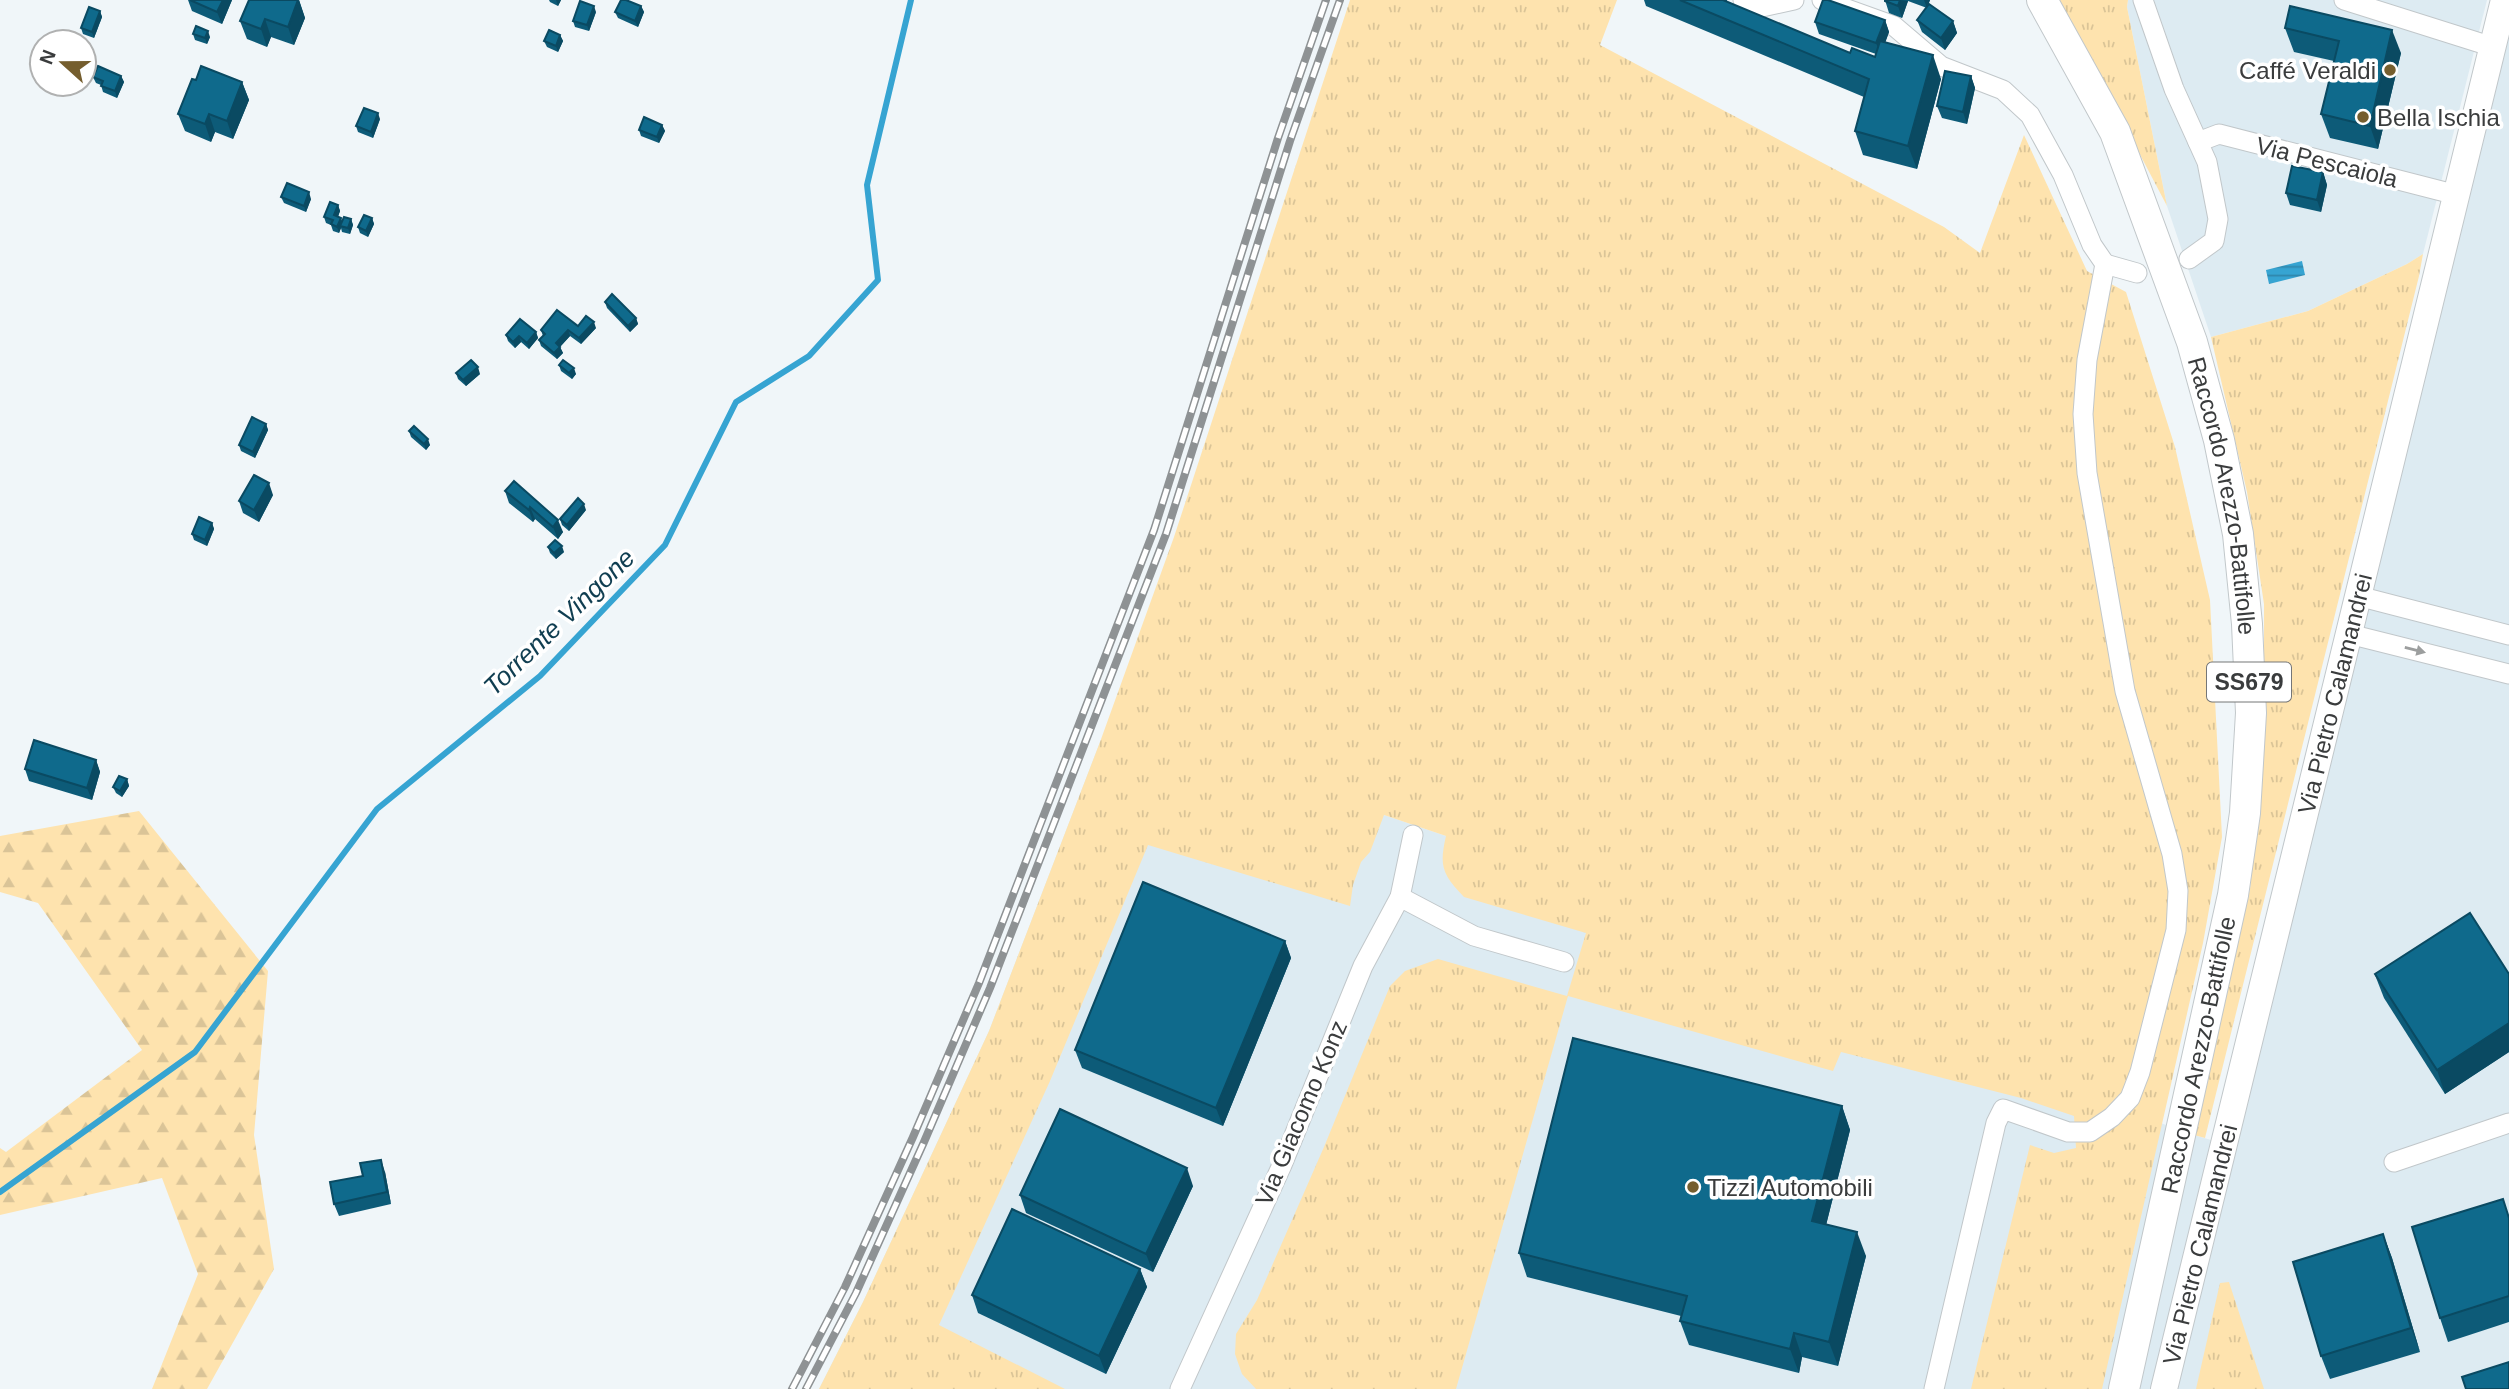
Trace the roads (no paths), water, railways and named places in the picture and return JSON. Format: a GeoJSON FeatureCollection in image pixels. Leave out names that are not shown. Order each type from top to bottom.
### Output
{"type":"FeatureCollection","features":[{"type":"Feature","properties":{"kind":"main road","name":"Raccordo Arezzo-Battifolle"},"geometry":{"type":"LineString","coordinates":[[2042,0],[2115,132],[2192,342],[2220,440],[2238,534],[2248,624],[2250,713],[2245,813],[2233,895],[2124,1389]]}},
{"type":"Feature","properties":{"kind":"main road","name":"Via Pietro Calamandrei"},"geometry":{"type":"LineString","coordinates":[[2164,1389],[2504,0]]}},
{"type":"Feature","properties":{"kind":"street"},"geometry":{"type":"LineString","coordinates":[[1744,0],[1762,7],[1794,0]]}},
{"type":"Feature","properties":{"kind":"street"},"geometry":{"type":"LineString","coordinates":[[1822,0],[1894,26],[1941,66],[2003,90],[2030,115],[2063,175],[2092,245],[2105,264],[2137,273]]}},
{"type":"Feature","properties":{"kind":"street"},"geometry":{"type":"LineString","coordinates":[[2143,0],[2174,89],[2207,162],[2218,219],[2214,241],[2189,259]]}},
{"type":"Feature","properties":{"kind":"street"},"geometry":{"type":"LineString","coordinates":[[2344,0],[2493,47]]}},
{"type":"Feature","properties":{"kind":"street","name":"Via Pescaiola"},"geometry":{"type":"LineString","coordinates":[[2198,142],[2218,134],[2457,195]]}},
{"type":"Feature","properties":{"kind":"street"},"geometry":{"type":"LineString","coordinates":[[1934,1389],[1996,1124],[2003,1109],[2068,1132],[2090,1132],[2112,1117],[2130,1098],[2140,1072],[2176,930],[2178,891],[2172,854],[2125,691],[2087,473],[2084,414],[2087,360],[2105,264]]}},
{"type":"Feature","properties":{"kind":"street"},"geometry":{"type":"LineString","coordinates":[[2358,596],[2509,635]]}},
{"type":"Feature","properties":{"kind":"street"},"geometry":{"type":"LineString","coordinates":[[2349,634],[2509,674]]}},
{"type":"Feature","properties":{"kind":"street","name":"Via Giacomo Konz"},"geometry":{"type":"LineString","coordinates":[[1180,1389],[1282,1165],[1363,966],[1400,897],[1413,835]]}},
{"type":"Feature","properties":{"kind":"street"},"geometry":{"type":"LineString","coordinates":[[1400,897],[1474,936],[1564,962]]}},
{"type":"Feature","properties":{"kind":"street"},"geometry":{"type":"LineString","coordinates":[[2394,1162],[2509,1123]]}},
{"type":"Feature","properties":{"kind":"water"},"geometry":{"type":"Polygon","coordinates":[[[2302,261],[2305,275],[2269,284],[2266,270],[2302,261]]]}},
{"type":"Feature","properties":{"kind":"waterway","name":"Torrente Vingone"},"geometry":{"type":"LineString","coordinates":[[0,1192],[195,1052],[377,809],[540,676],[665,545],[736,402],[809,356],[878,280],[867,185],[911,0]]}},
{"type":"Feature","properties":{"kind":"railway"},"geometry":{"type":"LineString","coordinates":[[792,1389],[845,1287],[979,983],[1154,530],[1278,138],[1326,0]]}},
{"type":"Feature","properties":{"kind":"railway"},"geometry":{"type":"LineString","coordinates":[[806,1389],[856,1293],[990,988],[1166,534],[1290,141],[1340,0]]}},
{"type":"Feature","properties":{"kind":"place","name":"Caffé Veraldi"},"geometry":{"type":"Point","coordinates":[2390,70]}},
{"type":"Feature","properties":{"kind":"place","name":"Bella Ischia"},"geometry":{"type":"Point","coordinates":[2363,117]}},
{"type":"Feature","properties":{"kind":"place","name":"Tizzi Automobili"},"geometry":{"type":"Point","coordinates":[1693,1187]}}]}
